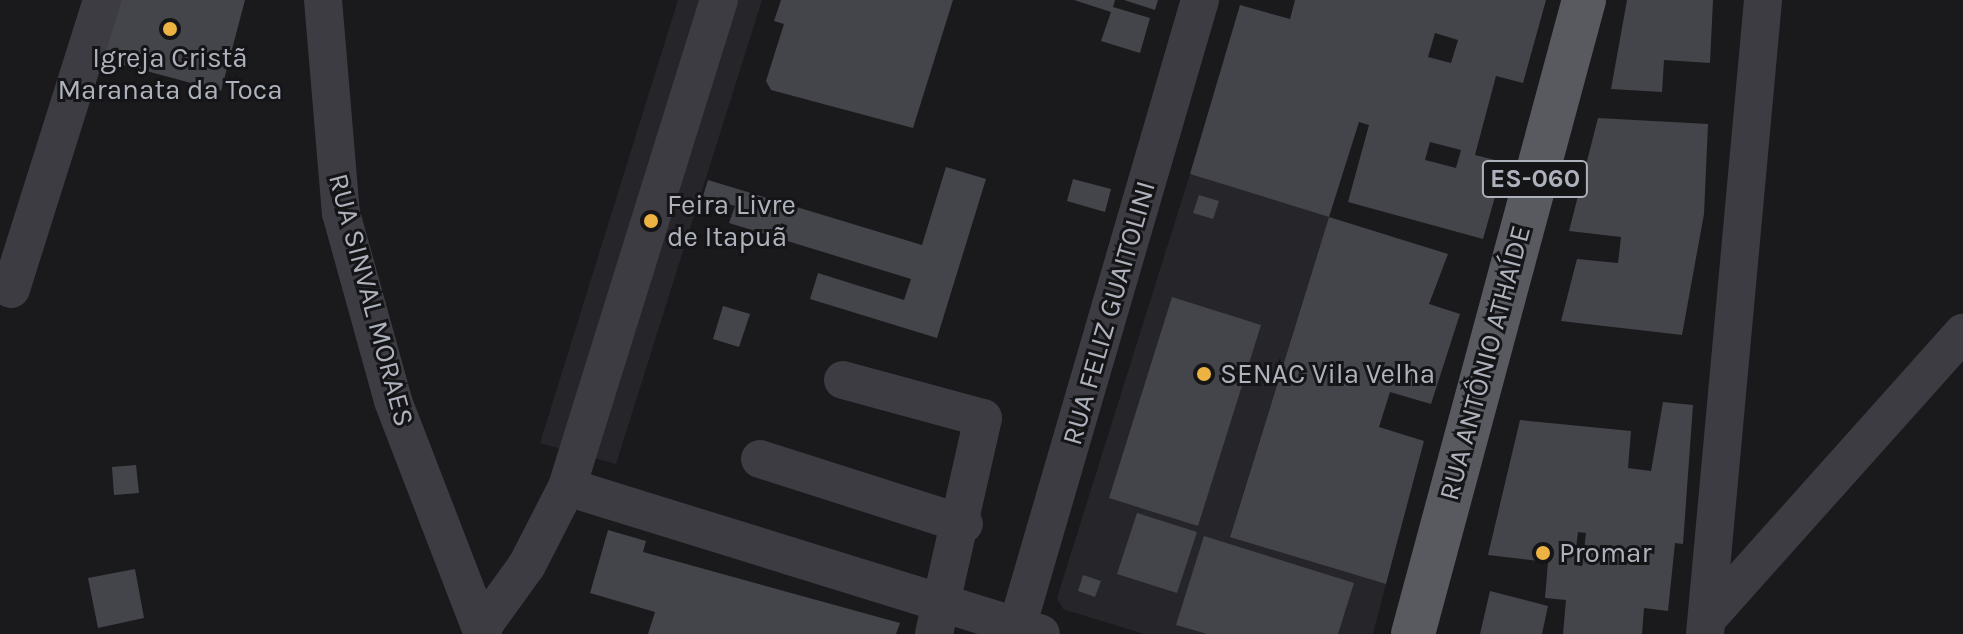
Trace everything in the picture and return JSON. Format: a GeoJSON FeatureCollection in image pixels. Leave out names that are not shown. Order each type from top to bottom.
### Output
{"type":"FeatureCollection","features":[{"type":"Feature","properties":{"kind":"main road","name":"RUA ANTÔNIO ATHAÍDE"},"geometry":{"type":"LineString","coordinates":[[1413,634],[1584,0]]}},
{"type":"Feature","properties":{"kind":"street"},"geometry":{"type":"LineString","coordinates":[[11,289],[102,0]]}},
{"type":"Feature","properties":{"kind":"street","name":"RUA SINVAL MORAES"},"geometry":{"type":"LineString","coordinates":[[323,0],[341,213],[393,401],[483,630]]}},
{"type":"Feature","properties":{"kind":"street"},"geometry":{"type":"LineString","coordinates":[[483,630],[527,565],[567,487],[719,0]]}},
{"type":"Feature","properties":{"kind":"street","name":"RUA FELIZ GUAITOLINI"},"geometry":{"type":"LineString","coordinates":[[1029,630],[1200,0]]}},
{"type":"Feature","properties":{"kind":"street"},"geometry":{"type":"LineString","coordinates":[[1706,626],[1763,0]]}},
{"type":"Feature","properties":{"kind":"street"},"geometry":{"type":"LineString","coordinates":[[1706,626],[1963,333]]}},
{"type":"Feature","properties":{"kind":"street"},"geometry":{"type":"LineString","coordinates":[[843,380],[983,418],[964,524],[937,619]]}},
{"type":"Feature","properties":{"kind":"street"},"geometry":{"type":"LineString","coordinates":[[760,459],[964,524]]}},
{"type":"Feature","properties":{"kind":"street"},"geometry":{"type":"LineString","coordinates":[[567,487],[937,619],[1029,630]]}},
{"type":"Feature","properties":{"kind":"shaded area","name":"Feira Livre de Itapuã"},"geometry":{"type":"Polygon","coordinates":[[[678,0],[762,0],[616,464],[540,443],[678,0]]]}},
{"type":"Feature","properties":{"kind":"shaded area","name":"SENAC Vila Velha"},"geometry":{"type":"Polygon","coordinates":[[[1190,174],[1329,217],[1230,536],[1386,584],[1373,634],[1144,634],[1063,609],[1057,598],[1190,174]]]}},
{"type":"Feature","properties":{"kind":"building","name":"Igreja Cristã Maranata da Toca"},"geometry":{"type":"Polygon","coordinates":[[[111,0],[245,0],[221,91],[94,57],[111,0]]]}},
{"type":"Feature","properties":{"kind":"building"},"geometry":{"type":"Polygon","coordinates":[[[781,0],[953,0],[913,128],[771,90],[766,81],[784,24],[774,21],[781,0]]]}},
{"type":"Feature","properties":{"kind":"building"},"geometry":{"type":"Polygon","coordinates":[[[1074,0],[1115,0],[1113,7],[1150,18],[1140,53],[1101,41],[1111,12],[1074,0]]]}},
{"type":"Feature","properties":{"kind":"building"},"geometry":{"type":"Polygon","coordinates":[[[1124,0],[1158,0],[1155,10],[1124,0]]]}},
{"type":"Feature","properties":{"kind":"building"},"geometry":{"type":"Polygon","coordinates":[[[1295,0],[1546,0],[1523,83],[1496,76],[1475,155],[1495,160],[1489,183],[1498,186],[1483,239],[1348,202],[1369,125],[1359,122],[1329,217],[1190,174],[1240,5],[1290,19],[1295,0]],[[1435,33],[1428,57],[1451,63],[1458,40],[1435,33]],[[1430,142],[1425,160],[1456,168],[1461,150],[1430,142]]]}},
{"type":"Feature","properties":{"kind":"building"},"geometry":{"type":"Polygon","coordinates":[[[1627,0],[1713,0],[1710,63],[1664,60],[1662,92],[1611,89],[1627,0]]]}},
{"type":"Feature","properties":{"kind":"building"},"geometry":{"type":"Polygon","coordinates":[[[1598,118],[1708,124],[1704,214],[1682,335],[1561,321],[1577,259],[1618,263],[1621,237],[1569,231],[1598,118]]]}},
{"type":"Feature","properties":{"kind":"building"},"geometry":{"type":"Polygon","coordinates":[[[946,167],[986,179],[937,338],[810,299],[818,273],[904,300],[911,279],[729,223],[735,206],[703,196],[708,180],[922,245],[946,167]]]}},
{"type":"Feature","properties":{"kind":"building"},"geometry":{"type":"Polygon","coordinates":[[[1073,179],[1111,189],[1105,212],[1067,201],[1073,179]]]}},
{"type":"Feature","properties":{"kind":"building"},"geometry":{"type":"Polygon","coordinates":[[[1199,195],[1219,201],[1213,219],[1193,213],[1199,195]]]}},
{"type":"Feature","properties":{"kind":"building"},"geometry":{"type":"Polygon","coordinates":[[[1329,217],[1448,254],[1429,304],[1460,314],[1431,404],[1390,392],[1379,427],[1424,441],[1386,584],[1230,537],[1329,217]]]}},
{"type":"Feature","properties":{"kind":"building"},"geometry":{"type":"Polygon","coordinates":[[[1172,297],[1261,325],[1198,526],[1109,498],[1172,297]]]}},
{"type":"Feature","properties":{"kind":"building"},"geometry":{"type":"Polygon","coordinates":[[[723,306],[750,314],[739,347],[713,339],[723,306]]]}},
{"type":"Feature","properties":{"kind":"building"},"geometry":{"type":"Polygon","coordinates":[[[1663,402],[1693,405],[1683,544],[1675,543],[1668,611],[1644,608],[1642,634],[1563,634],[1566,600],[1545,598],[1548,562],[1488,555],[1520,420],[1631,431],[1628,468],[1651,471],[1663,402]],[[1578,532],[1574,565],[1582,566],[1586,533],[1578,532]]]}},
{"type":"Feature","properties":{"kind":"building"},"geometry":{"type":"Polygon","coordinates":[[[136,465],[139,493],[114,495],[112,467],[136,465]]]}},
{"type":"Feature","properties":{"kind":"building"},"geometry":{"type":"Polygon","coordinates":[[[1137,513],[1197,532],[1177,593],[1117,574],[1137,513]]]}},
{"type":"Feature","properties":{"kind":"building"},"geometry":{"type":"Polygon","coordinates":[[[608,530],[646,541],[643,552],[900,623],[896,634],[648,634],[655,612],[590,593],[608,530]]]}},
{"type":"Feature","properties":{"kind":"building"},"geometry":{"type":"Polygon","coordinates":[[[1204,536],[1354,583],[1338,634],[1207,634],[1176,625],[1204,536]]]}},
{"type":"Feature","properties":{"kind":"building"},"geometry":{"type":"Polygon","coordinates":[[[135,569],[144,618],[98,628],[88,578],[135,569]]]}},
{"type":"Feature","properties":{"kind":"building"},"geometry":{"type":"Polygon","coordinates":[[[1083,575],[1101,581],[1095,597],[1078,591],[1083,575]]]}},
{"type":"Feature","properties":{"kind":"building"},"geometry":{"type":"Polygon","coordinates":[[[1490,591],[1548,606],[1542,634],[1480,634],[1490,591]]]}},
{"type":"Feature","properties":{"kind":"place","name":"Igreja Cristã Maranata da Toca"},"geometry":{"type":"Point","coordinates":[170,29]}},
{"type":"Feature","properties":{"kind":"place","name":"Feira Livre de Itapuã"},"geometry":{"type":"Point","coordinates":[651,221]}},
{"type":"Feature","properties":{"kind":"place","name":"SENAC Vila Velha"},"geometry":{"type":"Point","coordinates":[1204,374]}},
{"type":"Feature","properties":{"kind":"place","name":"Promar"},"geometry":{"type":"Point","coordinates":[1543,553]}}]}
